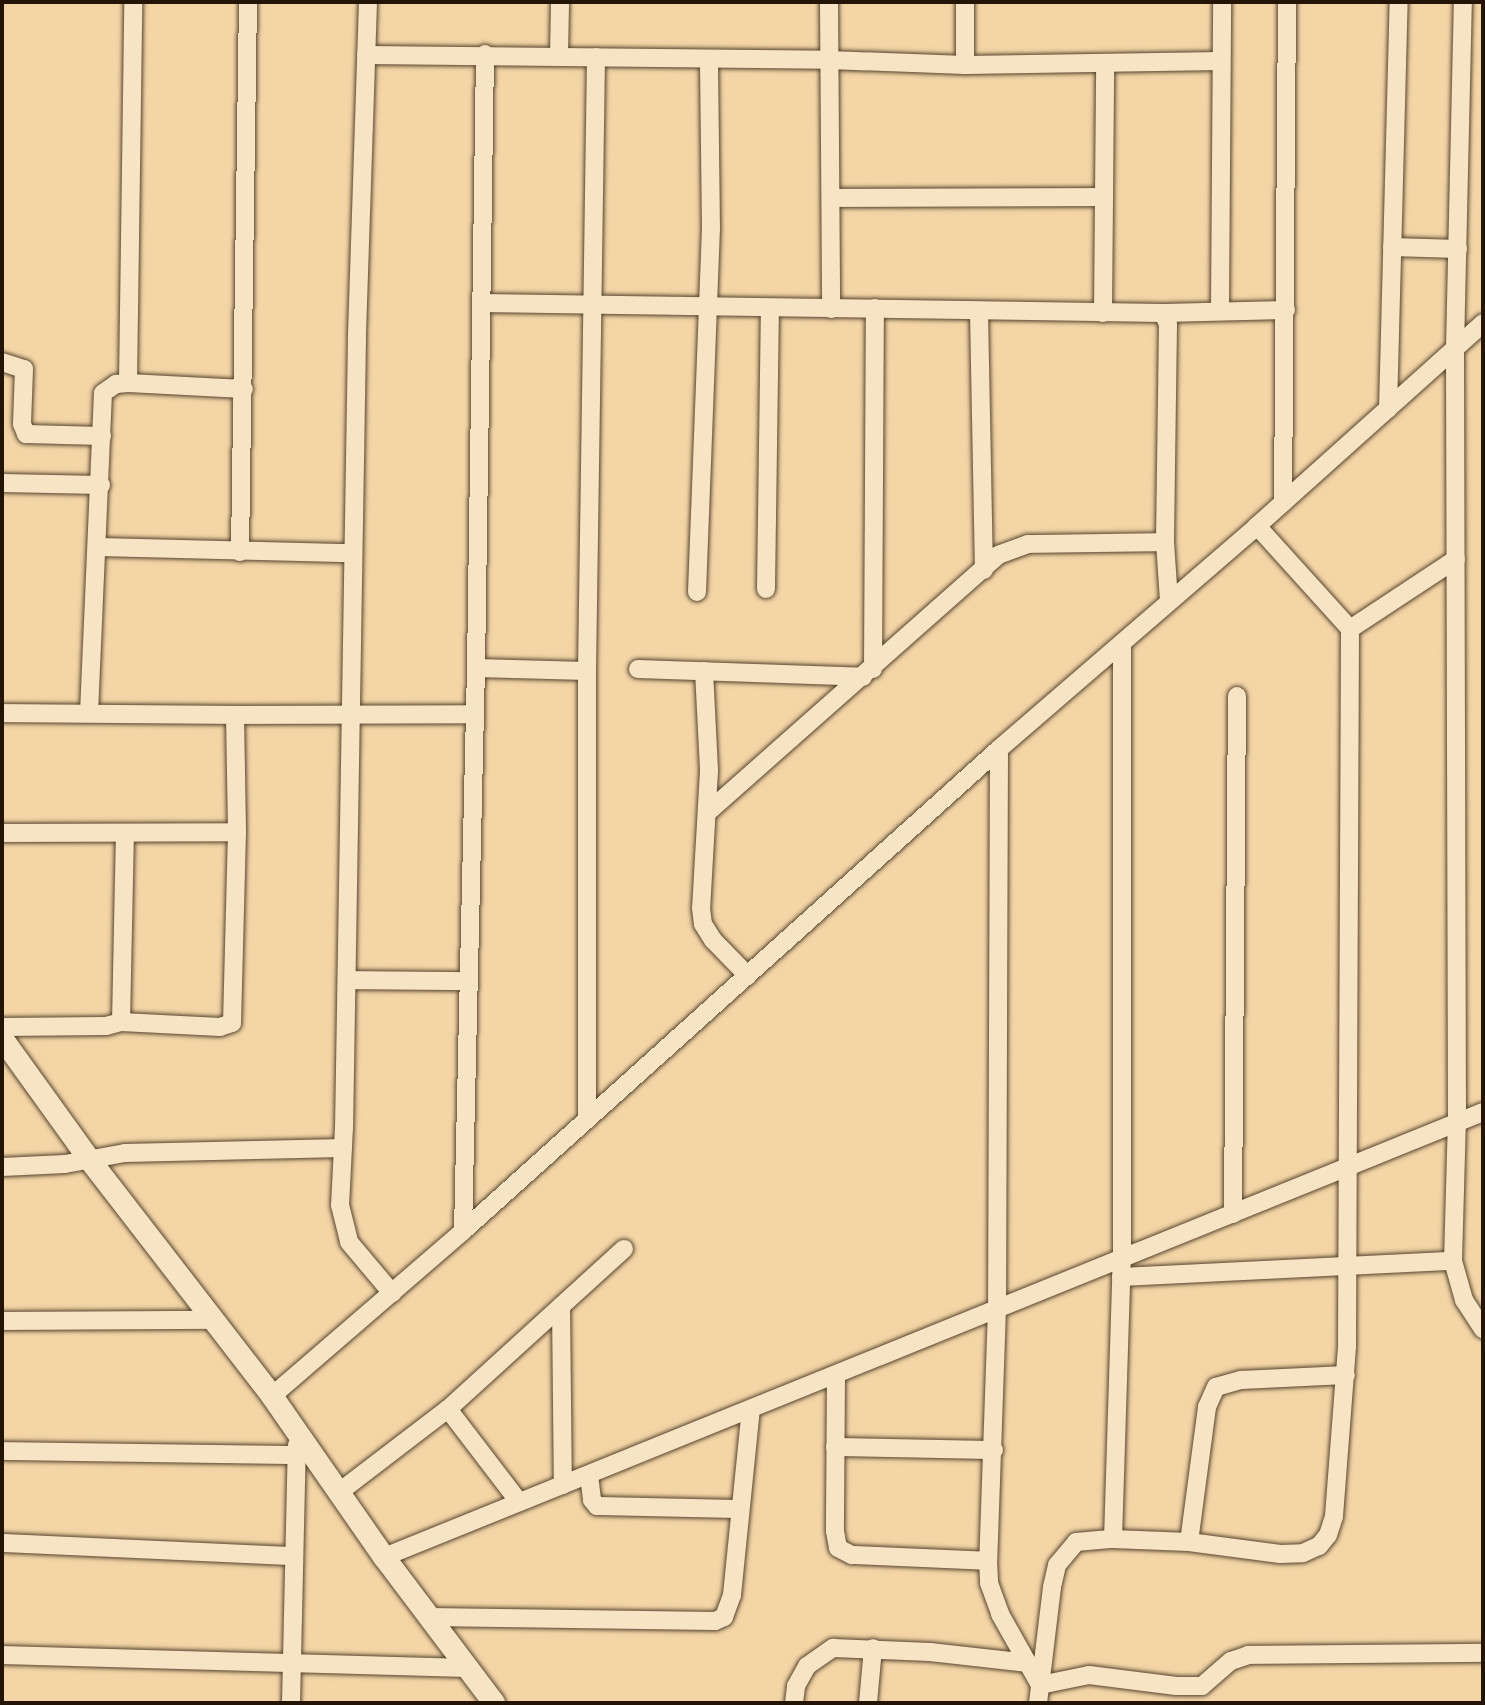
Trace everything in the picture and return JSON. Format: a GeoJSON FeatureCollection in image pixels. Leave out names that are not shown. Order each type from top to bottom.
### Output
{"type":"FeatureCollection","features":[{"type":"Feature","properties":{"kind":"street"},"geometry":{"type":"LineString","coordinates":[[128,383],[133,2]]}},
{"type":"Feature","properties":{"kind":"street"},"geometry":{"type":"LineString","coordinates":[[240,552],[248,2]]}},
{"type":"Feature","properties":{"kind":"street"},"geometry":{"type":"LineString","coordinates":[[368,2],[352,553],[342,1224],[349,1242],[392,1293]]}},
{"type":"Feature","properties":{"kind":"street"},"geometry":{"type":"LineString","coordinates":[[559,56],[560,2]]}},
{"type":"Feature","properties":{"kind":"street"},"geometry":{"type":"LineString","coordinates":[[829,2],[831,309]]}},
{"type":"Feature","properties":{"kind":"street"},"geometry":{"type":"LineString","coordinates":[[965,2],[965,65]]}},
{"type":"Feature","properties":{"kind":"street"},"geometry":{"type":"LineString","coordinates":[[1220,309],[1222,2]]}},
{"type":"Feature","properties":{"kind":"street"},"geometry":{"type":"LineString","coordinates":[[1283,502],[1287,2]]}},
{"type":"Feature","properties":{"kind":"street"},"geometry":{"type":"LineString","coordinates":[[1388,409],[1399,2]]}},
{"type":"Feature","properties":{"kind":"street"},"geometry":{"type":"LineString","coordinates":[[1463,2],[1455,348],[1457,1122],[1453,1261],[1464,1300],[1483,1329]]}},
{"type":"Feature","properties":{"kind":"street"},"geometry":{"type":"LineString","coordinates":[[366,55],[485,54],[965,65],[1221,61]]}},
{"type":"Feature","properties":{"kind":"street"},"geometry":{"type":"LineString","coordinates":[[463,1231],[476,668],[485,54]]}},
{"type":"Feature","properties":{"kind":"street"},"geometry":{"type":"LineString","coordinates":[[587,1119],[587,671],[596,57]]}},
{"type":"Feature","properties":{"kind":"street"},"geometry":{"type":"LineString","coordinates":[[697,592],[711,229],[709,61]]}},
{"type":"Feature","properties":{"kind":"street"},"geometry":{"type":"LineString","coordinates":[[1103,313],[1105,64]]}},
{"type":"Feature","properties":{"kind":"street"},"geometry":{"type":"LineString","coordinates":[[831,198],[1104,197]]}},
{"type":"Feature","properties":{"kind":"street"},"geometry":{"type":"LineString","coordinates":[[1392,247],[1458,249]]}},
{"type":"Feature","properties":{"kind":"street"},"geometry":{"type":"LineString","coordinates":[[481,303],[979,312],[1286,310]]}},
{"type":"Feature","properties":{"kind":"street"},"geometry":{"type":"LineString","coordinates":[[868,673],[875,308]]}},
{"type":"Feature","properties":{"kind":"street"},"geometry":{"type":"LineString","coordinates":[[766,589],[770,309]]}},
{"type":"Feature","properties":{"kind":"street"},"geometry":{"type":"LineString","coordinates":[[979,312],[984,570]]}},
{"type":"Feature","properties":{"kind":"street"},"geometry":{"type":"LineString","coordinates":[[1163,313],[1168,324],[1165,542],[1169,600]]}},
{"type":"Feature","properties":{"kind":"street"},"geometry":{"type":"LineString","coordinates":[[272,1396],[463,1231],[999,749],[1257,526],[1483,323]]}},
{"type":"Feature","properties":{"kind":"street"},"geometry":{"type":"LineString","coordinates":[[2,362],[24,369],[22,424],[26,434],[102,436]]}},
{"type":"Feature","properties":{"kind":"street"},"geometry":{"type":"LineString","coordinates":[[89,713],[103,393],[116,384],[128,383],[244,389]]}},
{"type":"Feature","properties":{"kind":"street"},"geometry":{"type":"LineString","coordinates":[[2,483],[101,485]]}},
{"type":"Feature","properties":{"kind":"street"},"geometry":{"type":"LineString","coordinates":[[1039,1694],[1057,1565],[1076,1542],[1113,1539],[1189,1542],[1280,1554],[1303,1553],[1319,1546],[1328,1535],[1334,1516],[1346,1375],[1350,629],[1257,526]]}},
{"type":"Feature","properties":{"kind":"street"},"geometry":{"type":"LineString","coordinates":[[708,812],[998,555],[1028,544],[1165,542]]}},
{"type":"Feature","properties":{"kind":"street"},"geometry":{"type":"LineString","coordinates":[[98,547],[352,553]]}},
{"type":"Feature","properties":{"kind":"street"},"geometry":{"type":"LineString","coordinates":[[1350,629],[1456,559]]}},
{"type":"Feature","properties":{"kind":"street"},"geometry":{"type":"LineString","coordinates":[[1113,1539],[1122,1257],[1122,644]]}},
{"type":"Feature","properties":{"kind":"street"},"geometry":{"type":"LineString","coordinates":[[476,668],[587,671]]}},
{"type":"Feature","properties":{"kind":"street"},"geometry":{"type":"LineString","coordinates":[[638,669],[868,673]]}},
{"type":"Feature","properties":{"kind":"street"},"geometry":{"type":"LineString","coordinates":[[704,671],[708,812],[701,908],[703,924],[713,940],[748,976]]}},
{"type":"Feature","properties":{"kind":"street"},"geometry":{"type":"LineString","coordinates":[[1233,1214],[1237,696]]}},
{"type":"Feature","properties":{"kind":"street"},"geometry":{"type":"LineString","coordinates":[[2,713],[475,714]]}},
{"type":"Feature","properties":{"kind":"street"},"geometry":{"type":"LineString","coordinates":[[2,1027],[106,1026],[121,1022],[220,1027],[232,1023],[237,832],[235,715]]}},
{"type":"Feature","properties":{"kind":"street"},"geometry":{"type":"LineString","coordinates":[[999,749],[997,1309],[988,1561],[993,1599],[1028,1663],[1039,1694]]}},
{"type":"Feature","properties":{"kind":"street"},"geometry":{"type":"LineString","coordinates":[[2,843],[2,833],[237,832]]}},
{"type":"Feature","properties":{"kind":"street"},"geometry":{"type":"LineString","coordinates":[[121,1022],[125,833]]}},
{"type":"Feature","properties":{"kind":"street"},"geometry":{"type":"LineString","coordinates":[[347,980],[469,981]]}},
{"type":"Feature","properties":{"kind":"street"},"geometry":{"type":"LineString","coordinates":[[2,1038],[89,1159],[272,1396],[297,1445],[338,1493],[494,1703]]}},
{"type":"Feature","properties":{"kind":"street"},"geometry":{"type":"LineString","coordinates":[[384,1557],[1483,1112]]}},
{"type":"Feature","properties":{"kind":"street"},"geometry":{"type":"LineString","coordinates":[[2,1167],[44,1166],[125,1153],[343,1148]]}},
{"type":"Feature","properties":{"kind":"street"},"geometry":{"type":"LineString","coordinates":[[338,1493],[448,1409],[624,1249]]}},
{"type":"Feature","properties":{"kind":"street"},"geometry":{"type":"LineString","coordinates":[[1121,1277],[1453,1261]]}},
{"type":"Feature","properties":{"kind":"street"},"geometry":{"type":"LineString","coordinates":[[561,1306],[563,1485]]}},
{"type":"Feature","properties":{"kind":"street"},"geometry":{"type":"LineString","coordinates":[[2,1321],[215,1320]]}},
{"type":"Feature","properties":{"kind":"street"},"geometry":{"type":"LineString","coordinates":[[836,1375],[836,1540],[843,1553],[988,1561]]}},
{"type":"Feature","properties":{"kind":"street"},"geometry":{"type":"LineString","coordinates":[[1189,1542],[1207,1407],[1216,1387],[1241,1380],[1346,1375]]}},
{"type":"Feature","properties":{"kind":"street"},"geometry":{"type":"LineString","coordinates":[[448,1409],[519,1502]]}},
{"type":"Feature","properties":{"kind":"street"},"geometry":{"type":"LineString","coordinates":[[429,1617],[715,1621],[729,1609],[751,1409]]}},
{"type":"Feature","properties":{"kind":"street"},"geometry":{"type":"LineString","coordinates":[[2,1451],[297,1445]]}},
{"type":"Feature","properties":{"kind":"street"},"geometry":{"type":"LineString","coordinates":[[291,1703],[292,1556],[297,1445]]}},
{"type":"Feature","properties":{"kind":"street"},"geometry":{"type":"LineString","coordinates":[[835,1447],[994,1450]]}},
{"type":"Feature","properties":{"kind":"street"},"geometry":{"type":"LineString","coordinates":[[589,1475],[592,1500],[597,1506],[739,1509]]}},
{"type":"Feature","properties":{"kind":"street"},"geometry":{"type":"LineString","coordinates":[[2,1543],[292,1556]]}},
{"type":"Feature","properties":{"kind":"street"},"geometry":{"type":"LineString","coordinates":[[794,1703],[796,1686],[807,1666],[825,1652],[845,1646],[1028,1663]]}},
{"type":"Feature","properties":{"kind":"street"},"geometry":{"type":"LineString","coordinates":[[868,1703],[873,1648]]}},
{"type":"Feature","properties":{"kind":"street"},"geometry":{"type":"LineString","coordinates":[[1039,1694],[1089,1675],[1176,1686],[1202,1686],[1231,1661],[1248,1655],[1483,1653]]}},
{"type":"Feature","properties":{"kind":"street"},"geometry":{"type":"LineString","coordinates":[[2,1655],[467,1668]]}}]}
